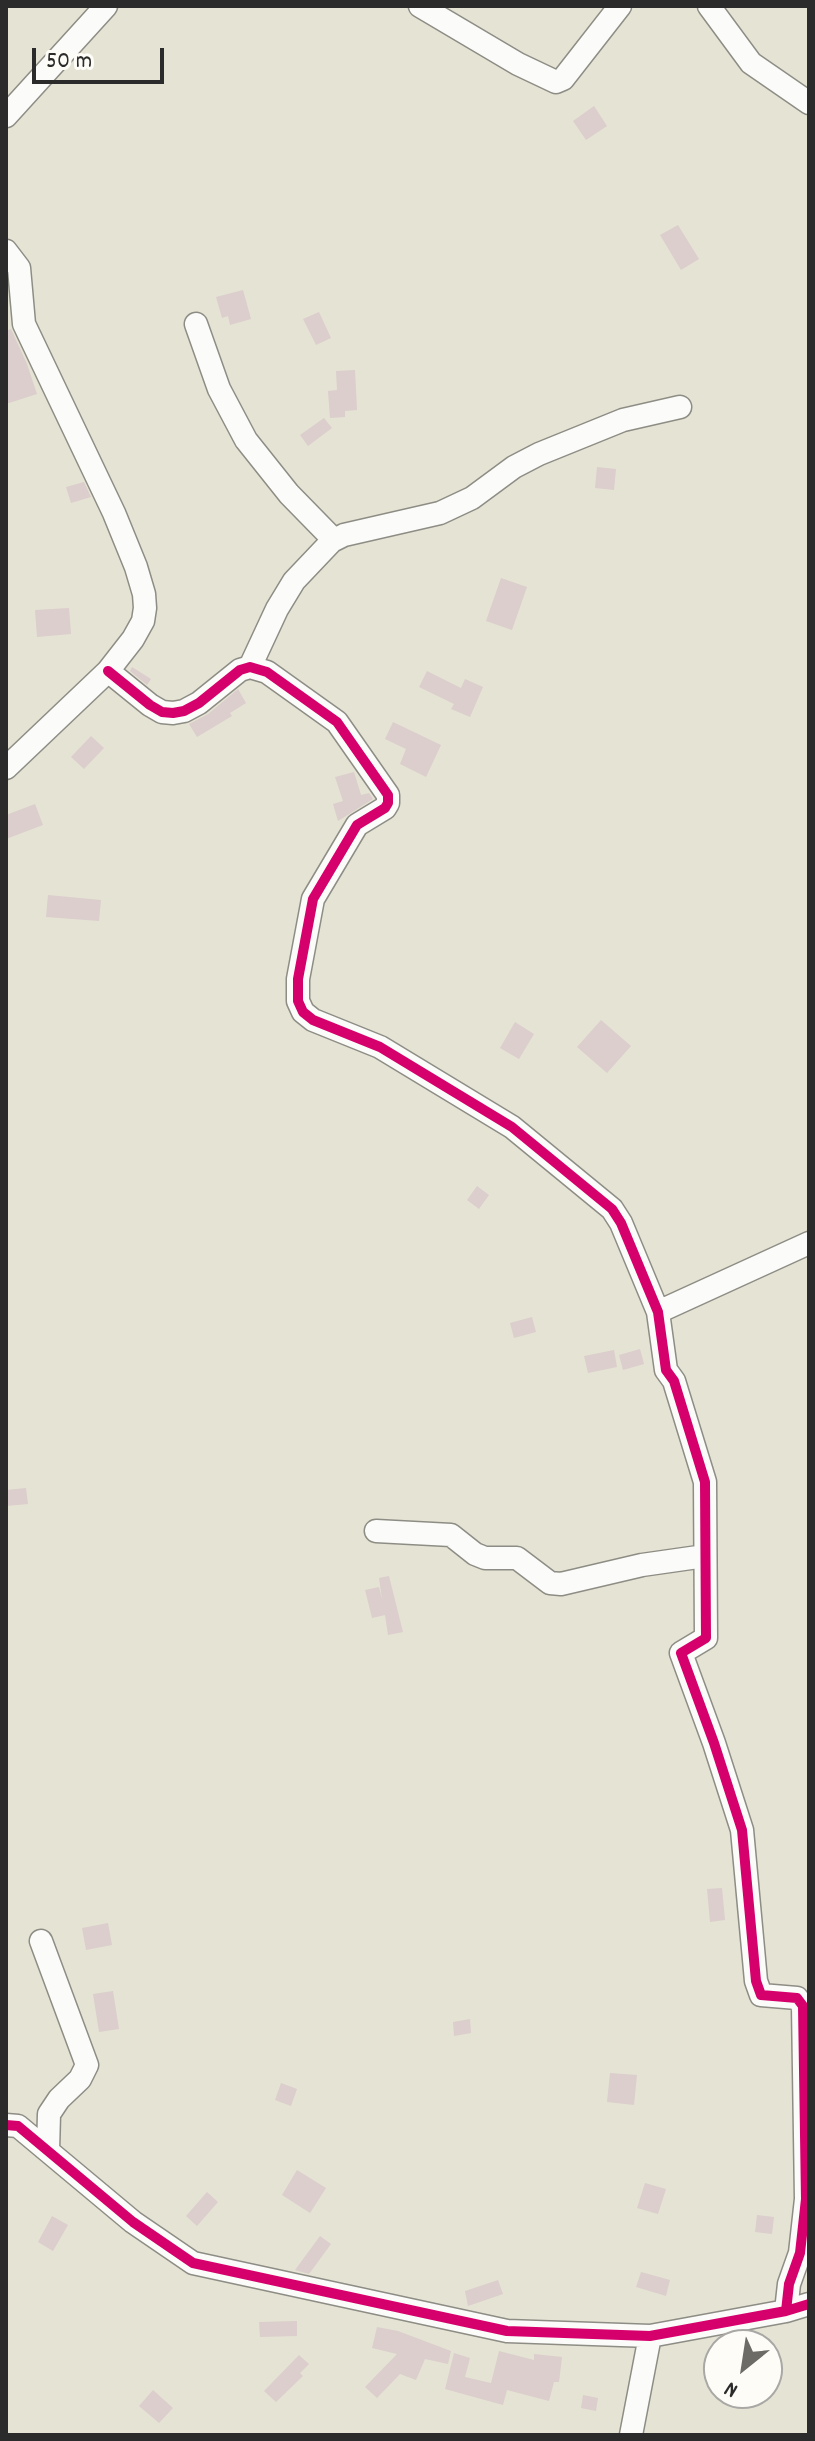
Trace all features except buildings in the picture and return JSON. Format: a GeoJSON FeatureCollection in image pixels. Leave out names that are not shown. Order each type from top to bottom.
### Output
{"type":"FeatureCollection","features":[{"type":"Feature","properties":{"kind":"street"},"geometry":{"type":"LineString","coordinates":[[6,116],[106,6]]}},
{"type":"Feature","properties":{"kind":"street"},"geometry":{"type":"LineString","coordinates":[[420,6],[518,64],[556,82],[563,79],[620,6]]}},
{"type":"Feature","properties":{"kind":"street"},"geometry":{"type":"LineString","coordinates":[[709,6],[751,63],[809,103]]}},
{"type":"Feature","properties":{"kind":"street"},"geometry":{"type":"LineString","coordinates":[[6,251],[19,268],[22,312],[29,337],[114,513],[144,594],[143,621],[108,671],[6,768]]}},
{"type":"Feature","properties":{"kind":"street"},"geometry":{"type":"LineString","coordinates":[[196,324],[219,389],[246,440],[289,494],[334,540]]}},
{"type":"Feature","properties":{"kind":"street"},"geometry":{"type":"LineString","coordinates":[[250,667],[294,581],[334,540],[440,513],[483,491],[514,467],[539,454],[623,420],[680,407]]}},
{"type":"Feature","properties":{"kind":"street"},"geometry":{"type":"LineString","coordinates":[[108,671],[150,705],[162,712],[173,713],[199,703],[240,670],[250,667],[267,672],[337,722],[388,795],[385,808],[357,825],[313,899],[298,979],[298,1001],[303,1012],[313,1020],[380,1047],[465,1097],[512,1127],[612,1209],[621,1223],[658,1312],[666,1370],[674,1381],[705,1482],[706,1638],[681,1653],[742,1830],[756,1981],[761,1995],[797,1998],[803,2006],[806,2199],[800,2253],[789,2284],[786,2311]]}},
{"type":"Feature","properties":{"kind":"street"},"geometry":{"type":"LineString","coordinates":[[658,1312],[809,1243]]}},
{"type":"Feature","properties":{"kind":"street"},"geometry":{"type":"LineString","coordinates":[[376,1531],[451,1535],[475,1554],[485,1558],[517,1558],[541,1579],[561,1584],[642,1565],[705,1556]]}},
{"type":"Feature","properties":{"kind":"street"},"geometry":{"type":"LineString","coordinates":[[41,1941],[87,2065],[80,2079],[59,2099],[49,2114],[48,2151]]}},
{"type":"Feature","properties":{"kind":"street"},"geometry":{"type":"LineString","coordinates":[[6,2125],[18,2126],[133,2222],[193,2263],[507,2331],[650,2336],[809,2304]]}},
{"type":"Feature","properties":{"kind":"street"},"geometry":{"type":"LineString","coordinates":[[631,2435],[650,2336]]}},
{"type":"Feature","properties":{"kind":"cycle path"},"geometry":{"type":"LineString","coordinates":[[108,671],[150,705],[162,712],[173,713],[199,703],[240,670],[250,667],[267,672],[337,722],[388,795],[388,803],[357,825],[313,899],[298,979],[298,1001],[303,1012],[313,1020],[380,1047],[512,1127],[612,1209],[621,1223],[658,1312],[666,1370],[674,1381],[705,1482],[706,1638],[681,1653],[742,1830],[756,1981],[761,1995],[797,1998],[803,2006],[806,2199],[800,2253],[789,2284],[786,2311],[809,2304]]}},
{"type":"Feature","properties":{"kind":"cycle path"},"geometry":{"type":"LineString","coordinates":[[6,2125],[18,2126],[133,2222],[193,2263],[507,2331],[650,2336],[786,2311]]}}]}
